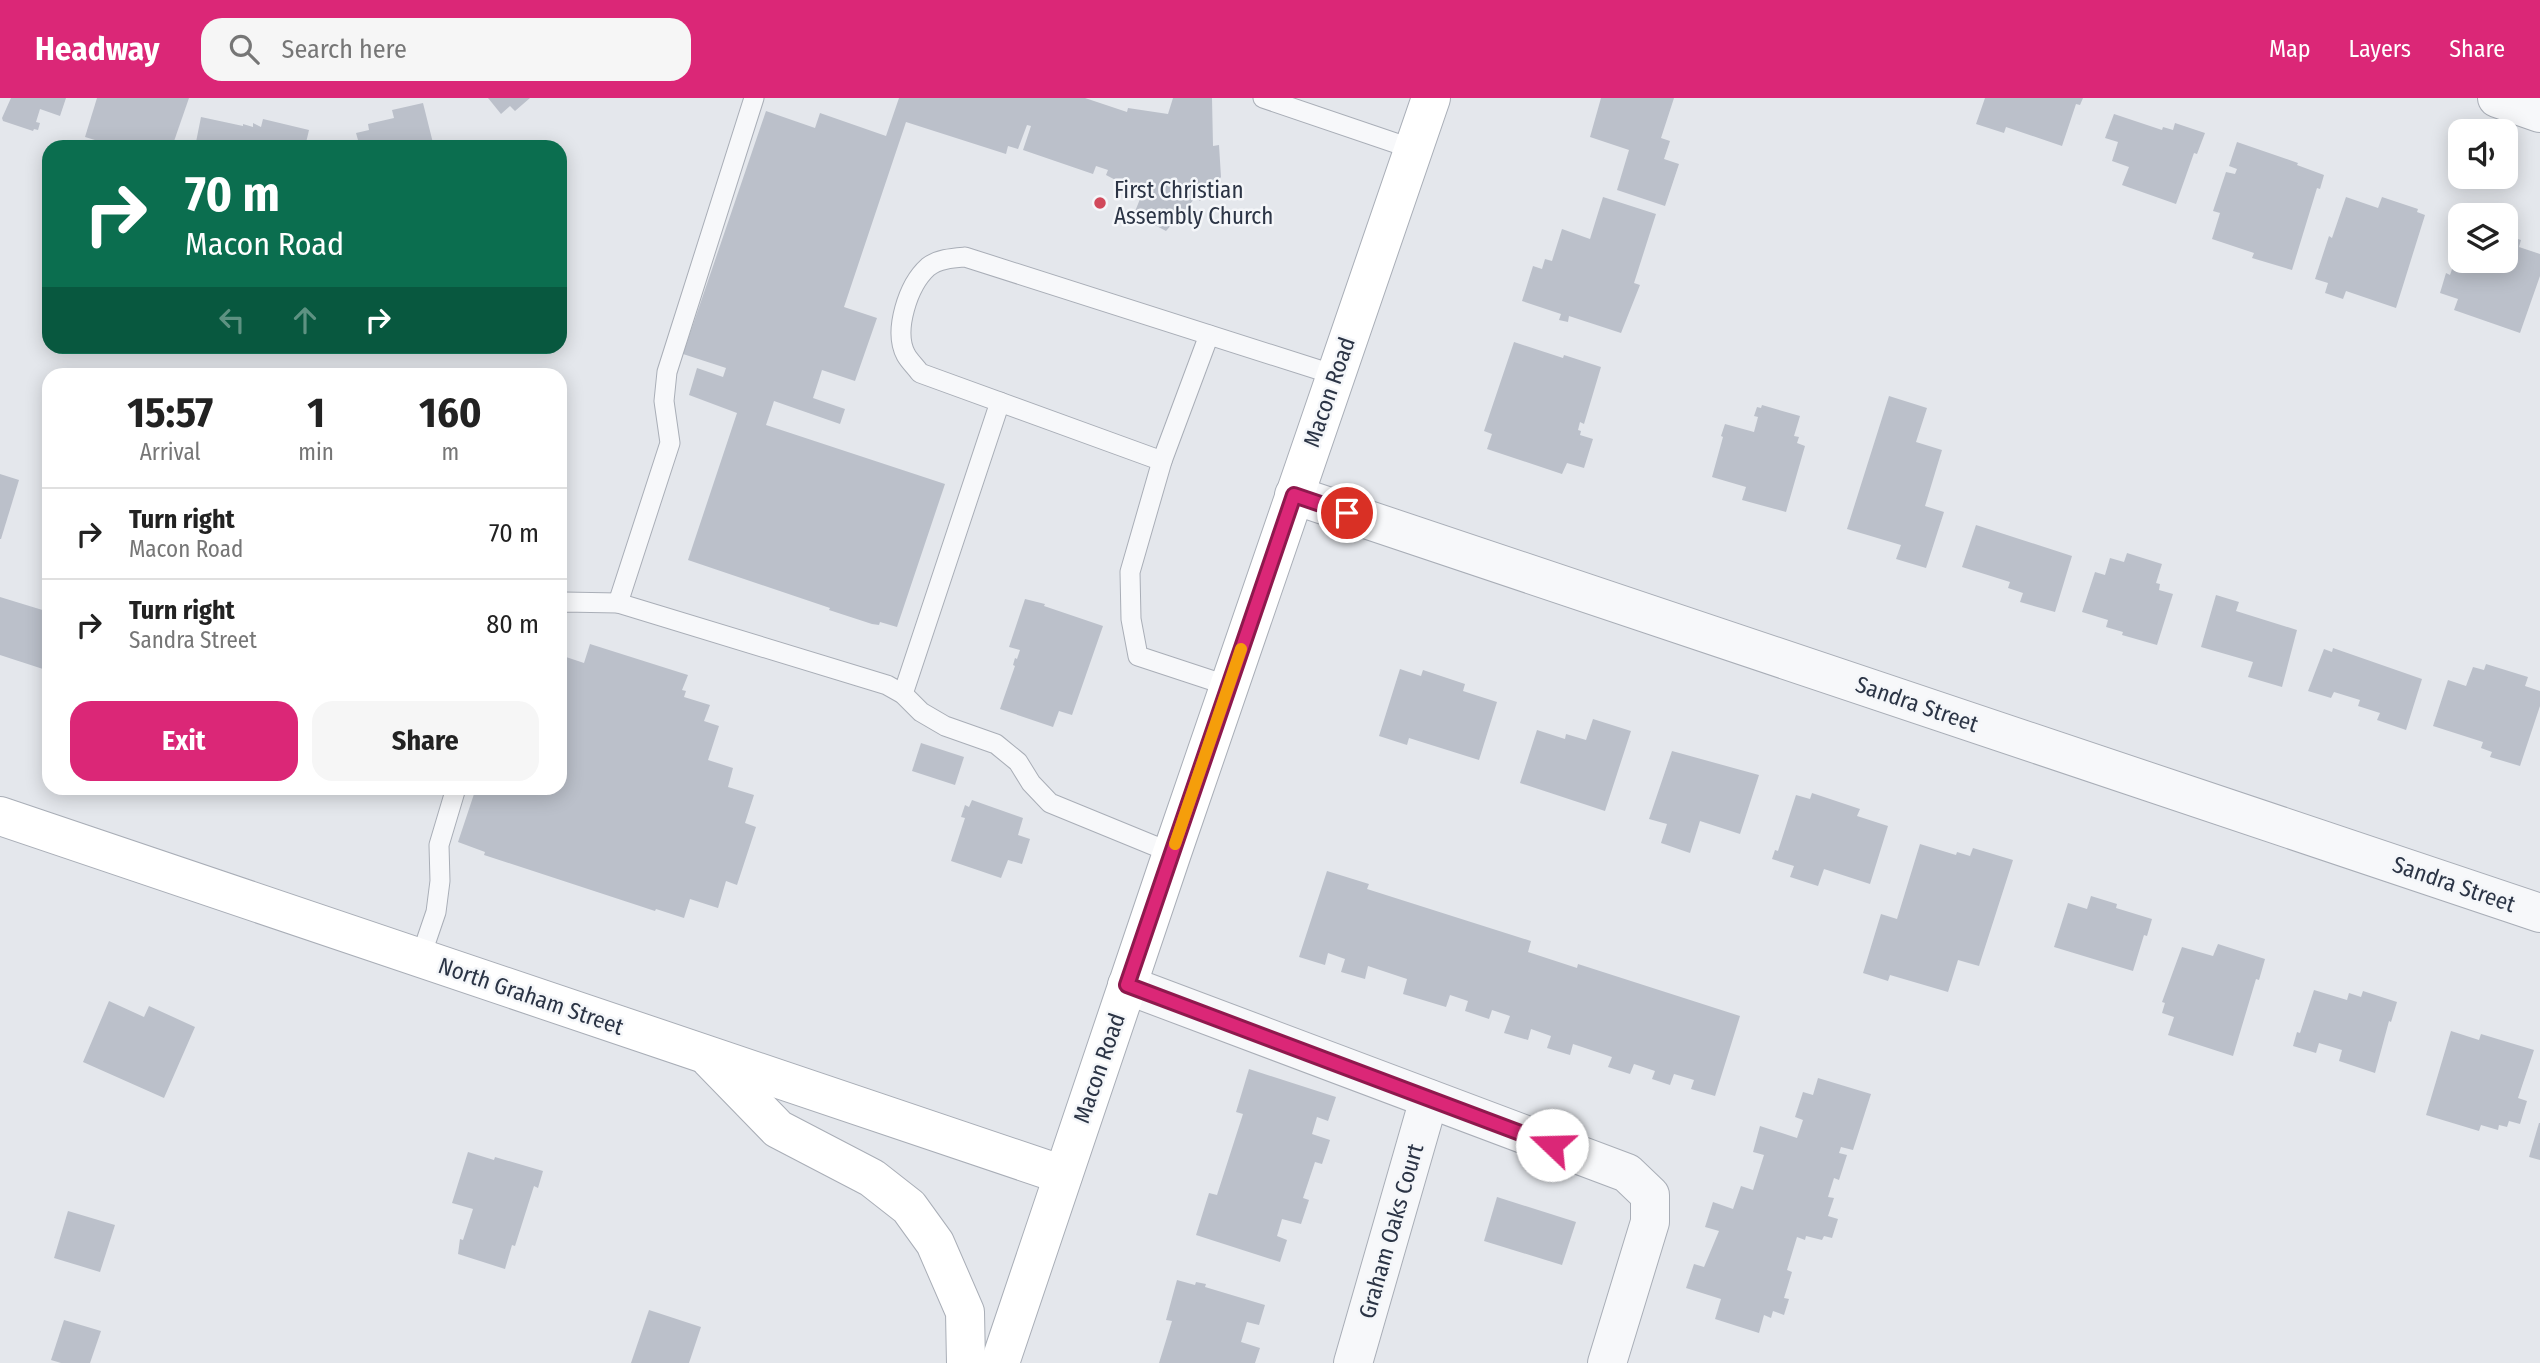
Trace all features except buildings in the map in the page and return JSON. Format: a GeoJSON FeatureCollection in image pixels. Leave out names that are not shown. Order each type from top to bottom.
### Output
{"type":"FeatureCollection","features":[{"type":"Feature","properties":{"kind":"main road","name":"Macon Road"},"geometry":{"type":"LineString","coordinates":[[1000,1363],[1431,98]]}},
{"type":"Feature","properties":{"kind":"main road","name":"North Graham Street"},"geometry":{"type":"LineString","coordinates":[[0,816],[1063,1175]]}},
{"type":"Feature","properties":{"kind":"main road"},"geometry":{"type":"LineString","coordinates":[[706,1055],[778,1129],[872,1178],[909,1207],[935,1243],[965,1312],[966,1363]]}},
{"type":"Feature","properties":{"kind":"street"},"geometry":{"type":"LineString","coordinates":[[2497,98],[2540,113]]}},
{"type":"Feature","properties":{"kind":"street","name":"Sandra Street"},"geometry":{"type":"LineString","coordinates":[[1294,495],[2540,913]]}},
{"type":"Feature","properties":{"kind":"street"},"geometry":{"type":"LineString","coordinates":[[1127,985],[1626,1173],[1650,1195],[1650,1222],[1607,1363]]}},
{"type":"Feature","properties":{"kind":"street","name":"Graham Oaks Court"},"geometry":{"type":"LineString","coordinates":[[1353,1363],[1429,1099]]}},
{"type":"Feature","properties":{"kind":"lane"},"geometry":{"type":"LineString","coordinates":[[618,603],[670,443],[664,401],[667,372],[754,98]]}},
{"type":"Feature","properties":{"kind":"lane"},"geometry":{"type":"LineString","coordinates":[[1263,98],[1413,149]]}},
{"type":"Feature","properties":{"kind":"lane"},"geometry":{"type":"LineString","coordinates":[[1162,461],[920,373],[905,354],[901,330],[905,309],[914,286],[929,266],[946,259],[965,257],[1335,375]]}},
{"type":"Feature","properties":{"kind":"lane"},"geometry":{"type":"LineString","coordinates":[[1209,335],[1162,461],[1130,572],[1131,619],[1138,656],[1229,686]]}},
{"type":"Feature","properties":{"kind":"lane"},"geometry":{"type":"LineString","coordinates":[[903,694],[1000,402]]}},
{"type":"Feature","properties":{"kind":"lane"},"geometry":{"type":"LineString","coordinates":[[567,602],[618,603],[887,685],[903,694],[921,712],[946,726],[996,744],[1017,762],[1031,783],[1050,803],[1172,853]]}},
{"type":"Feature","properties":{"kind":"lane"},"geometry":{"type":"LineString","coordinates":[[420,959],[436,912],[440,881],[439,845],[454,795]]}},
{"type":"Feature","properties":{"kind":"slow traffic"},"geometry":{"type":"LineString","coordinates":[[1175,844],[1241,649]]}},
{"type":"Feature","properties":{"kind":"place","name":"First Christian Assembly Church"},"geometry":{"type":"Point","coordinates":[1100,203]}},
{"type":"Feature","properties":{"kind":"route"},"geometry":{"type":"LineString","coordinates":[[1347,513],[1294,495],[1127,985],[1552,1145]]}}]}
